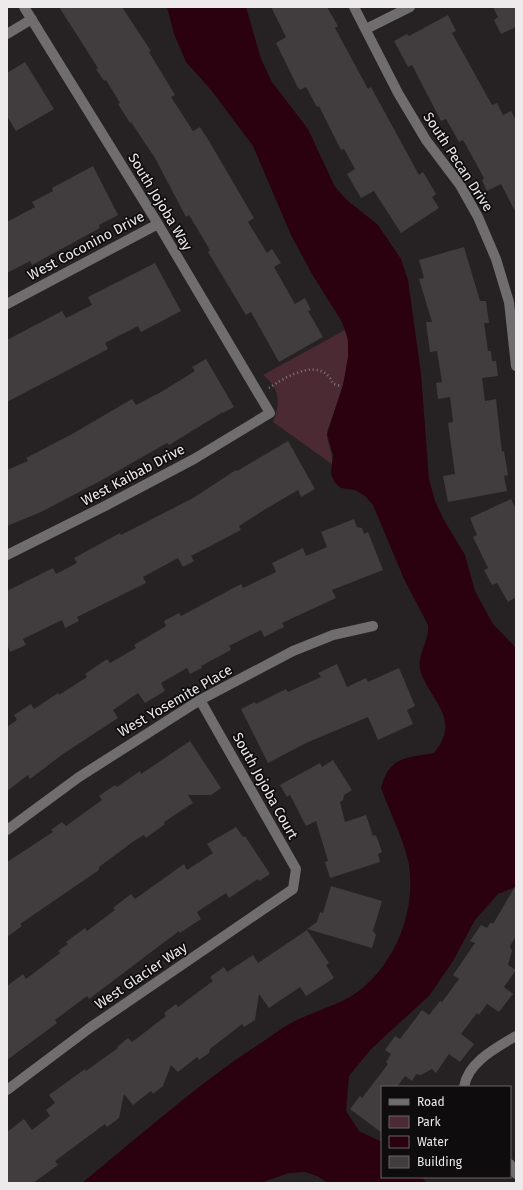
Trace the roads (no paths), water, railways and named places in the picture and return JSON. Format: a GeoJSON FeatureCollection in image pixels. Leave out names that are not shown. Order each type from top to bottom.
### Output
{"type":"FeatureCollection","features":[{"type":"Feature","properties":{"kind":"street","name":"South Jojoba Way"},"geometry":{"type":"LineString","coordinates":[[24,7],[158,224],[270,413]]}},
{"type":"Feature","properties":{"kind":"street","name":"South Pecan Drive"},"geometry":{"type":"LineString","coordinates":[[354,7],[398,93],[426,140],[460,185],[478,217],[496,259],[509,302],[516,360]]}},
{"type":"Feature","properties":{"kind":"street"},"geometry":{"type":"LineString","coordinates":[[366,29],[410,7]]}},
{"type":"Feature","properties":{"kind":"street"},"geometry":{"type":"LineString","coordinates":[[7,34],[32,19]]}},
{"type":"Feature","properties":{"kind":"street","name":"West Coconino Drive"},"geometry":{"type":"LineString","coordinates":[[7,304],[158,224]]}},
{"type":"Feature","properties":{"kind":"street","name":"West Kaibab Drive"},"geometry":{"type":"LineString","coordinates":[[7,555],[194,459],[270,413]]}},
{"type":"Feature","properties":{"kind":"street","name":"West Yosemite Place"},"geometry":{"type":"LineString","coordinates":[[7,830],[79,778],[200,700],[293,651],[333,635],[373,626]]}},
{"type":"Feature","properties":{"kind":"street","name":"South Jojoba Court"},"geometry":{"type":"LineString","coordinates":[[200,700],[296,869],[294,888]]}},
{"type":"Feature","properties":{"kind":"street","name":"West Glacier Way"},"geometry":{"type":"LineString","coordinates":[[7,1090],[91,1027],[294,888]]}},
{"type":"Feature","properties":{"kind":"street"},"geometry":{"type":"LineString","coordinates":[[464,1086],[470,1069],[484,1057],[516,1036]]}},
{"type":"Feature","properties":{"kind":"water"},"geometry":{"type":"Polygon","coordinates":[[[167,7],[246,7],[261,59],[272,82],[308,129],[335,187],[348,201],[378,225],[401,259],[408,280],[421,374],[429,479],[435,501],[444,520],[465,555],[475,591],[493,624],[516,648],[516,887],[498,894],[475,920],[453,961],[429,996],[371,1049],[349,1076],[346,1111],[359,1131],[381,1142],[381,1178],[423,1178],[426,1183],[328,1183],[317,1176],[305,1172],[289,1173],[260,1183],[82,1183],[164,1115],[228,1065],[287,1025],[349,998],[370,981],[382,968],[392,953],[406,919],[410,883],[407,855],[381,788],[384,778],[389,770],[400,760],[434,753],[442,740],[445,729],[441,709],[424,680],[420,669],[420,658],[427,636],[428,625],[404,579],[373,505],[365,496],[355,490],[341,488],[335,483],[331,474],[333,455],[327,434],[343,385],[348,357],[348,339],[342,322],[312,274],[291,235],[253,146],[211,90],[186,62],[174,34],[167,7]]]}}]}
